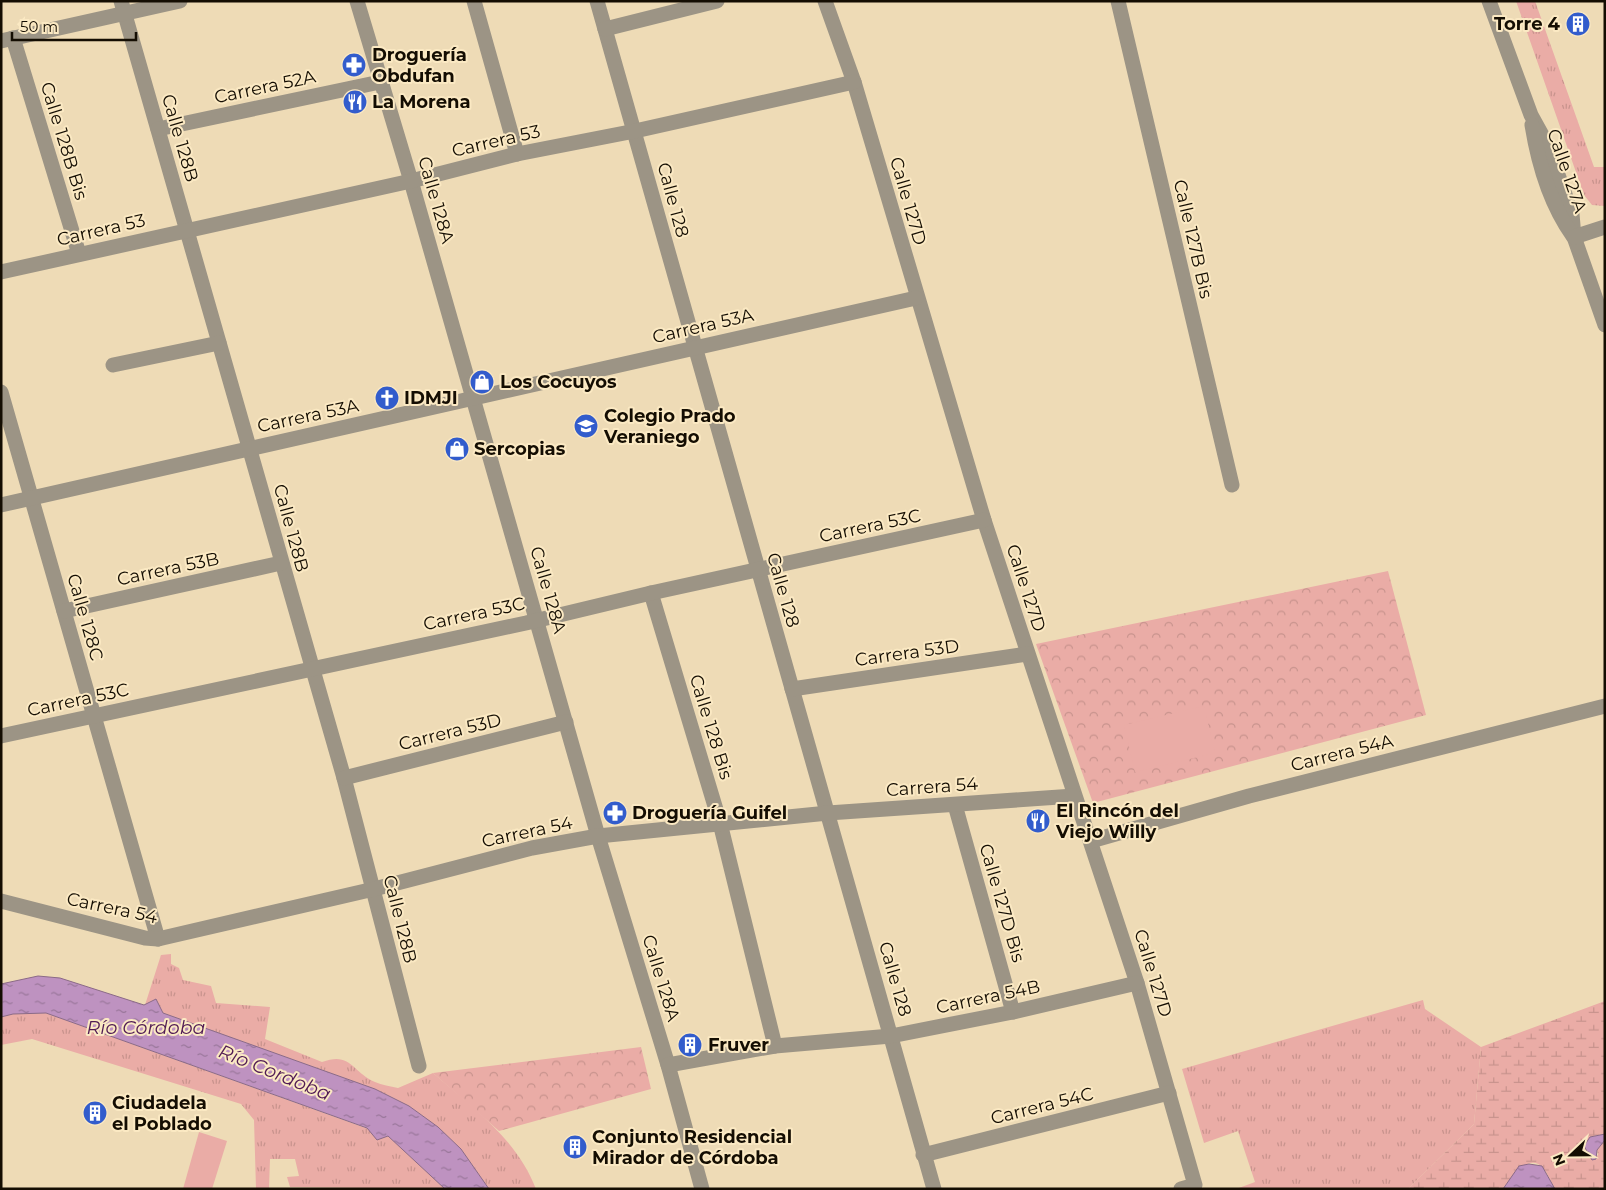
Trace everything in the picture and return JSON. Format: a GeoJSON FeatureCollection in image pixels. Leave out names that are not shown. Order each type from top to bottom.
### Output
{"type":"FeatureCollection","features":[{"type":"Feature","properties":{"kind":"street"},"geometry":{"type":"LineString","coordinates":[[7,40],[123,8],[180,1]]}},
{"type":"Feature","properties":{"kind":"street","name":"Calle 128A"},"geometry":{"type":"LineString","coordinates":[[357,1],[538,620],[598,836],[668,1065],[702,1189]]}},
{"type":"Feature","properties":{"kind":"street"},"geometry":{"type":"LineString","coordinates":[[474,1],[517,154]]}},
{"type":"Feature","properties":{"kind":"street","name":"Calle 128"},"geometry":{"type":"LineString","coordinates":[[597,1],[636,131],[695,347],[934,1189]]}},
{"type":"Feature","properties":{"kind":"street"},"geometry":{"type":"LineString","coordinates":[[605,29],[717,1]]}},
{"type":"Feature","properties":{"kind":"street","name":"Calle 127D"},"geometry":{"type":"LineString","coordinates":[[825,1],[854,82],[916,298],[984,520],[1137,983],[1169,1093],[1188,1187]]}},
{"type":"Feature","properties":{"kind":"street","name":"Calle 127B Bis"},"geometry":{"type":"LineString","coordinates":[[1118,1],[1232,485]]}},
{"type":"Feature","properties":{"kind":"street","name":"Calle 127A"},"geometry":{"type":"LineString","coordinates":[[1489,1],[1531,115],[1536,148],[1560,218],[1574,237],[1605,325]]}},
{"type":"Feature","properties":{"kind":"street","name":"Calle 128B"},"geometry":{"type":"LineString","coordinates":[[123,8],[344,778],[419,1066]]}},
{"type":"Feature","properties":{"kind":"street","name":"Calle 128B Bis"},"geometry":{"type":"LineString","coordinates":[[7,40],[79,254]]}},
{"type":"Feature","properties":{"kind":"street","name":"Carrera 52A"},"geometry":{"type":"LineString","coordinates":[[158,129],[380,82]]}},
{"type":"Feature","properties":{"kind":"street","name":"Carrera 53"},"geometry":{"type":"LineString","coordinates":[[1,272],[411,181],[517,154],[636,131],[854,82]]}},
{"type":"Feature","properties":{"kind":"street"},"geometry":{"type":"LineString","coordinates":[[1574,237],[1605,227]]}},
{"type":"Feature","properties":{"kind":"street","name":"Carrera 53A"},"geometry":{"type":"LineString","coordinates":[[1,505],[250,447],[474,400],[695,347],[916,298]]}},
{"type":"Feature","properties":{"kind":"street"},"geometry":{"type":"LineString","coordinates":[[113,365],[219,343]]}},
{"type":"Feature","properties":{"kind":"street","name":"Calle 128C"},"geometry":{"type":"LineString","coordinates":[[1,392],[158,939]]}},
{"type":"Feature","properties":{"kind":"street","name":"Carrera 53C"},"geometry":{"type":"LineString","coordinates":[[1,736],[538,620],[651,593],[984,520]]}},
{"type":"Feature","properties":{"kind":"street","name":"Carrera 53B"},"geometry":{"type":"LineString","coordinates":[[64,611],[281,563]]}},
{"type":"Feature","properties":{"kind":"street","name":"Calle 128 Bis"},"geometry":{"type":"LineString","coordinates":[[651,593],[720,823],[775,1046]]}},
{"type":"Feature","properties":{"kind":"street","name":"Carrera 53D"},"geometry":{"type":"LineString","coordinates":[[792,689],[1027,654]]}},
{"type":"Feature","properties":{"kind":"street","name":"Carrera 54A"},"geometry":{"type":"LineString","coordinates":[[1091,841],[1257,794],[1605,706]]}},
{"type":"Feature","properties":{"kind":"street","name":"Carrera 53D"},"geometry":{"type":"LineString","coordinates":[[344,778],[566,722]]}},
{"type":"Feature","properties":{"kind":"street","name":"Carrera 54"},"geometry":{"type":"LineString","coordinates":[[1,901],[146,938],[158,939],[374,889],[532,848],[598,836],[828,813],[1074,796]]}},
{"type":"Feature","properties":{"kind":"street","name":"Calle 127D Bis"},"geometry":{"type":"LineString","coordinates":[[955,805],[1013,1012]]}},
{"type":"Feature","properties":{"kind":"street","name":"Carrera 54B"},"geometry":{"type":"LineString","coordinates":[[668,1065],[775,1046],[891,1036],[1013,1012],[1137,983]]}},
{"type":"Feature","properties":{"kind":"street","name":"Carrera 54C"},"geometry":{"type":"LineString","coordinates":[[923,1154],[1169,1093]]}},
{"type":"Feature","properties":{"kind":"green space"},"geometry":{"type":"Polygon","coordinates":[[[1516,1],[1535,1],[1594,167],[1605,167],[1605,206],[1592,205],[1584,195],[1516,1]]]}},
{"type":"Feature","properties":{"kind":"green space"},"geometry":{"type":"Polygon","coordinates":[[[1388,571],[1426,715],[1093,803],[1036,644],[1388,571]]]}},
{"type":"Feature","properties":{"kind":"green space"},"geometry":{"type":"Polygon","coordinates":[[[1204,706],[1215,753],[1135,772],[1124,725],[1204,706]]]}},
{"type":"Feature","properties":{"kind":"green space"},"geometry":{"type":"Polygon","coordinates":[[[171,954],[171,964],[179,968],[183,980],[211,986],[216,1003],[270,1007],[265,1039],[322,1062],[332,1059],[345,1061],[367,1078],[383,1085],[398,1088],[433,1073],[478,1111],[505,1139],[528,1171],[536,1189],[489,1189],[461,1149],[438,1127],[409,1106],[375,1089],[163,1013],[156,1000],[145,1005],[161,955],[171,954]]]}},
{"type":"Feature","properties":{"kind":"green space"},"geometry":{"type":"Polygon","coordinates":[[[1423,1000],[1425,1009],[1481,1047],[1474,1124],[1408,1189],[1236,1189],[1255,1182],[1238,1131],[1204,1143],[1182,1069],[1423,1000]]]}},
{"type":"Feature","properties":{"kind":"green space"},"geometry":{"type":"Polygon","coordinates":[[[1605,1001],[1605,1134],[1594,1136],[1584,1148],[1592,1160],[1598,1155],[1597,1150],[1605,1140],[1605,1189],[1555,1189],[1543,1168],[1538,1164],[1532,1163],[1520,1168],[1503,1189],[1408,1189],[1474,1124],[1481,1047],[1605,1001]]]}},
{"type":"Feature","properties":{"kind":"green space"},"geometry":{"type":"Polygon","coordinates":[[[46,1013],[388,1136],[445,1189],[290,1187],[287,1177],[299,1176],[295,1159],[270,1159],[269,1189],[256,1189],[254,1120],[241,1104],[32,1039],[1,1045],[1,1017],[13,1014],[46,1013]]]}},
{"type":"Feature","properties":{"kind":"green space"},"geometry":{"type":"Polygon","coordinates":[[[641,1047],[651,1089],[499,1131],[433,1073],[641,1047]]]}},
{"type":"Feature","properties":{"kind":"green space"},"geometry":{"type":"Polygon","coordinates":[[[199,1132],[227,1141],[212,1189],[183,1189],[199,1132]]]}},
{"type":"Feature","properties":{"kind":"water","name":"Río Córdoba"},"geometry":{"type":"Polygon","coordinates":[[[38,976],[60,978],[144,1005],[156,999],[163,1013],[375,1089],[409,1106],[438,1127],[461,1149],[489,1189],[445,1189],[388,1136],[377,1140],[367,1128],[46,1013],[13,1014],[1,1017],[1,984],[38,976]]]}},
{"type":"Feature","properties":{"kind":"water"},"geometry":{"type":"Polygon","coordinates":[[[1605,1134],[1605,1140],[1597,1150],[1596,1159],[1592,1160],[1584,1146],[1590,1137],[1605,1134]]]}},
{"type":"Feature","properties":{"kind":"water"},"geometry":{"type":"Polygon","coordinates":[[[1529,1164],[1542,1166],[1555,1189],[1503,1189],[1519,1166],[1529,1164]]]}},
{"type":"Feature","properties":{"kind":"place","name":"Torre 4"},"geometry":{"type":"Point","coordinates":[1578,24]}},
{"type":"Feature","properties":{"kind":"place","name":"Droguería Obdufan"},"geometry":{"type":"Point","coordinates":[354,65]}},
{"type":"Feature","properties":{"kind":"place","name":"La Morena"},"geometry":{"type":"Point","coordinates":[355,102]}},
{"type":"Feature","properties":{"kind":"place","name":"Los Cocuyos"},"geometry":{"type":"Point","coordinates":[482,382]}},
{"type":"Feature","properties":{"kind":"place","name":"IDMJI"},"geometry":{"type":"Point","coordinates":[387,398]}},
{"type":"Feature","properties":{"kind":"place","name":"Colegio Prado Veraniego"},"geometry":{"type":"Point","coordinates":[586,426]}},
{"type":"Feature","properties":{"kind":"place","name":"Sercopias"},"geometry":{"type":"Point","coordinates":[457,449]}},
{"type":"Feature","properties":{"kind":"place","name":"Droguería Guifel"},"geometry":{"type":"Point","coordinates":[615,813]}},
{"type":"Feature","properties":{"kind":"place","name":"El Rincón del Viejo Willy"},"geometry":{"type":"Point","coordinates":[1038,821]}},
{"type":"Feature","properties":{"kind":"place","name":"Fruver"},"geometry":{"type":"Point","coordinates":[690,1045]}},
{"type":"Feature","properties":{"kind":"place","name":"Ciudadela el Poblado"},"geometry":{"type":"Point","coordinates":[95,1113]}},
{"type":"Feature","properties":{"kind":"place","name":"Conjunto Residencial Mirador de Córdoba"},"geometry":{"type":"Point","coordinates":[575,1147]}},
{"type":"Feature","properties":{"kind":"water label","name":"Río Cordoba"},"geometry":{"type":"Point","coordinates":[275,1072]}}]}
